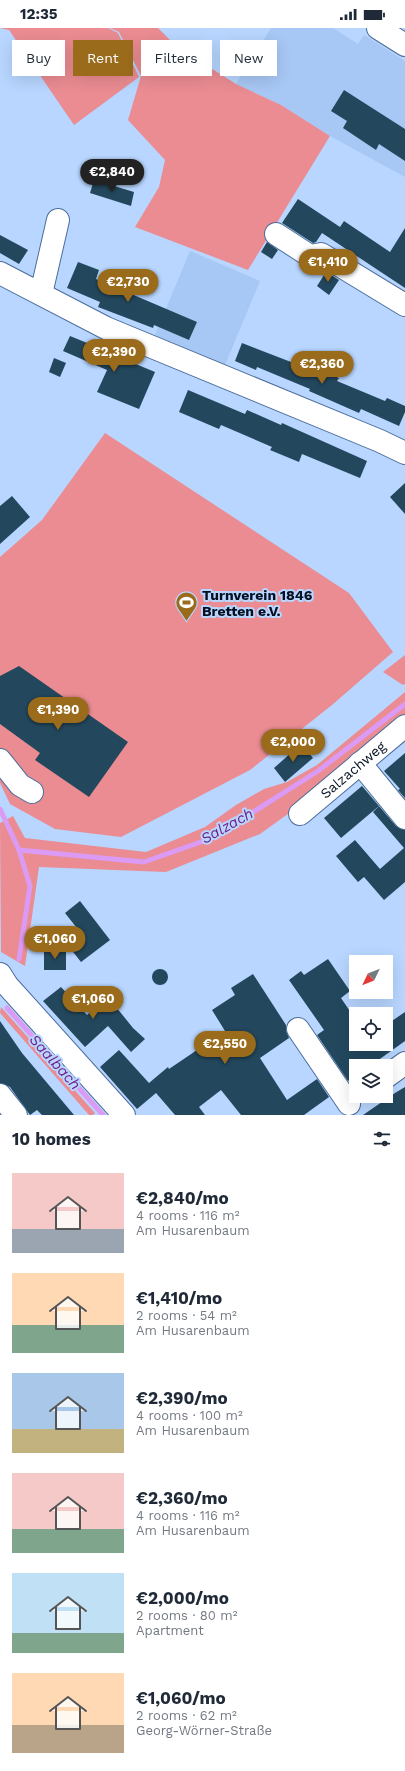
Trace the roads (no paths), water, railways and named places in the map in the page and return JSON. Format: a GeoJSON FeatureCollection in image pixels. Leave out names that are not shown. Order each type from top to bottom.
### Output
{"type":"FeatureCollection","features":[{"type":"Feature","properties":{"kind":"street"},"geometry":{"type":"LineString","coordinates":[[378,28],[405,45]]}},
{"type":"Feature","properties":{"kind":"street"},"geometry":{"type":"LineString","coordinates":[[41,294],[58,220]]}},
{"type":"Feature","properties":{"kind":"street"},"geometry":{"type":"LineString","coordinates":[[276,234],[310,256],[321,254],[405,305]]}},
{"type":"Feature","properties":{"kind":"street"},"geometry":{"type":"LineString","coordinates":[[0,273],[106,328],[380,441],[405,453]]}},
{"type":"Feature","properties":{"kind":"street","name":"Salzachweg"},"geometry":{"type":"LineString","coordinates":[[300,814],[405,726]]}},
{"type":"Feature","properties":{"kind":"street"},"geometry":{"type":"LineString","coordinates":[[0,760],[20,785],[32,792]]}},
{"type":"Feature","properties":{"kind":"street"},"geometry":{"type":"LineString","coordinates":[[360,763],[405,818]]}},
{"type":"Feature","properties":{"kind":"street"},"geometry":{"type":"LineString","coordinates":[[2,984],[124,1115]]}},
{"type":"Feature","properties":{"kind":"street"},"geometry":{"type":"LineString","coordinates":[[298,1029],[348,1105]]}},
{"type":"Feature","properties":{"kind":"street"},"geometry":{"type":"LineString","coordinates":[[393,1072],[405,1063]]}},
{"type":"Feature","properties":{"kind":"street"},"geometry":{"type":"LineString","coordinates":[[0,1095],[16,1115]]}},
{"type":"Feature","properties":{"kind":"waterway","name":"Salzach"},"geometry":{"type":"LineString","coordinates":[[19,850],[144,862],[212,838],[318,771],[405,704]]}},
{"type":"Feature","properties":{"kind":"waterway","name":"Saalbach"},"geometry":{"type":"LineString","coordinates":[[0,809],[19,850],[30,886],[19,959]]}},
{"type":"Feature","properties":{"kind":"waterway","name":"Saalbach"},"geometry":{"type":"LineString","coordinates":[[7,1008],[103,1115]]}},
{"type":"Feature","properties":{"kind":"place","name":"Turnverein 1846 Bretten e.V."},"geometry":{"type":"Point","coordinates":[186,622]}}]}
